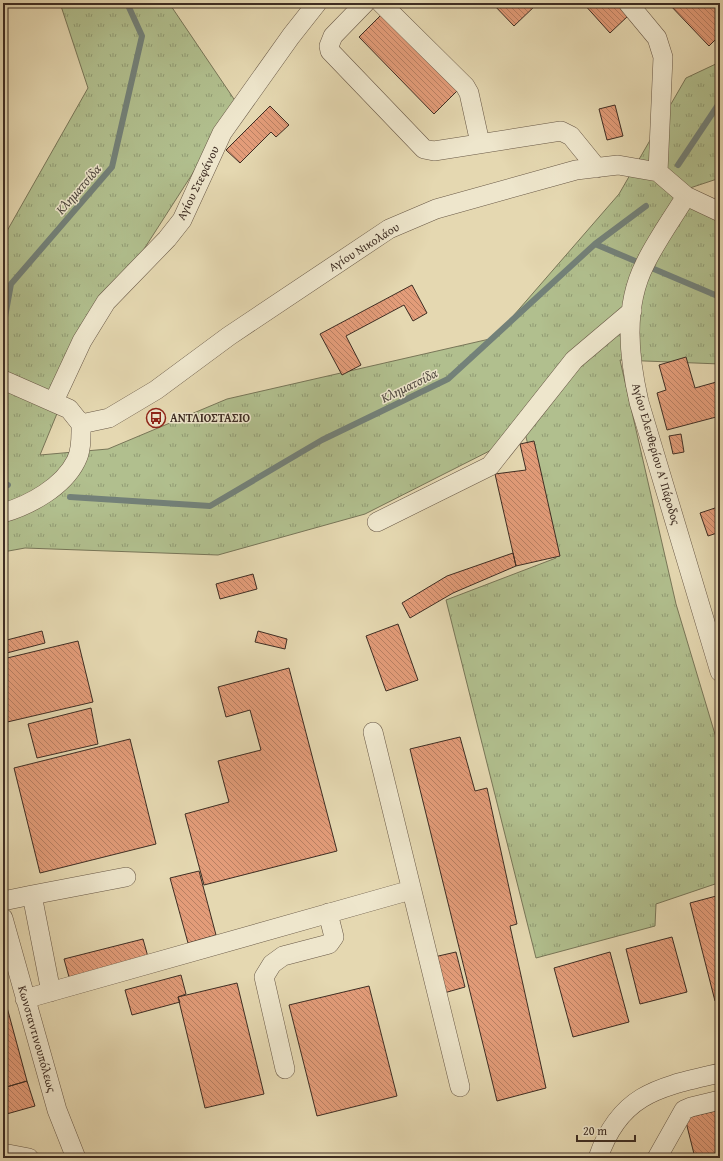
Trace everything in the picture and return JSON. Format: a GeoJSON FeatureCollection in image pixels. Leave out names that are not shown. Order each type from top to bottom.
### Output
{"type":"FeatureCollection","features":[{"type":"Feature","properties":{"kind":"street","name":"Αγίου Στεφάνου"},"geometry":{"type":"LineString","coordinates":[[54,401],[82,341],[106,302],[167,239],[182,220],[222,133],[290,36],[317,3]]}},
{"type":"Feature","properties":{"kind":"street"},"geometry":{"type":"LineString","coordinates":[[365,3],[333,36],[329,46],[333,56],[424,149],[434,151],[557,131],[565,132],[571,136],[597,168]]}},
{"type":"Feature","properties":{"kind":"street"},"geometry":{"type":"LineString","coordinates":[[381,3],[465,86],[469,93],[480,143]]}},
{"type":"Feature","properties":{"kind":"street"},"geometry":{"type":"LineString","coordinates":[[628,3],[657,38],[663,57],[658,172],[686,196],[720,212]]}},
{"type":"Feature","properties":{"kind":"street","name":"Αγίου Νικολάου"},"geometry":{"type":"LineString","coordinates":[[81,424],[110,418],[156,390],[229,336],[388,229],[436,209],[576,170],[618,165],[658,172]]}},
{"type":"Feature","properties":{"kind":"street","name":"Αγίου Ελευθερίου Α' Πάροδος"},"geometry":{"type":"LineString","coordinates":[[686,196],[644,265],[634,294],[630,334],[634,379],[639,402],[720,672]]}},
{"type":"Feature","properties":{"kind":"street"},"geometry":{"type":"LineString","coordinates":[[377,522],[490,466],[574,360],[632,311]]}},
{"type":"Feature","properties":{"kind":"street"},"geometry":{"type":"LineString","coordinates":[[3,380],[54,401],[69,409],[81,424],[81,445],[77,460],[67,475],[53,488],[36,500],[3,513]]}},
{"type":"Feature","properties":{"kind":"street"},"geometry":{"type":"LineString","coordinates":[[373,732],[460,1087]]}},
{"type":"Feature","properties":{"kind":"street"},"geometry":{"type":"LineString","coordinates":[[3,901],[126,877]]}},
{"type":"Feature","properties":{"kind":"street"},"geometry":{"type":"LineString","coordinates":[[25,999],[411,890]]}},
{"type":"Feature","properties":{"kind":"street"},"geometry":{"type":"LineString","coordinates":[[32,895],[51,992]]}},
{"type":"Feature","properties":{"kind":"street"},"geometry":{"type":"LineString","coordinates":[[285,1069],[264,977],[272,964],[283,956],[329,944],[334,937],[328,914]]}},
{"type":"Feature","properties":{"kind":"street","name":"Κωνσταντινουπόλεως"},"geometry":{"type":"LineString","coordinates":[[3,918],[57,1110],[76,1158]]}},
{"type":"Feature","properties":{"kind":"street"},"geometry":{"type":"LineString","coordinates":[[598,1158],[606,1135],[619,1116],[635,1102],[660,1089],[720,1073]]}},
{"type":"Feature","properties":{"kind":"street"},"geometry":{"type":"LineString","coordinates":[[657,1158],[684,1110],[720,1100]]}},
{"type":"Feature","properties":{"kind":"street"},"geometry":{"type":"LineString","coordinates":[[3,1153],[29,1158]]}},
{"type":"Feature","properties":{"kind":"green space"},"geometry":{"type":"Polygon","coordinates":[[[60,3],[169,3],[236,102],[191,176],[90,333],[40,455],[108,449],[227,399],[494,338],[619,194],[686,78],[720,62],[720,178],[690,188],[720,214],[720,364],[620,360],[676,604],[720,751],[720,889],[718,883],[656,904],[655,926],[536,958],[446,600],[556,558],[525,433],[365,514],[218,555],[25,548],[3,552],[3,238],[88,88],[60,3]]]}},
{"type":"Feature","properties":{"kind":"building"},"geometry":{"type":"Polygon","coordinates":[[[492,3],[538,3],[514,26],[492,3]]]}},
{"type":"Feature","properties":{"kind":"building"},"geometry":{"type":"Polygon","coordinates":[[[583,3],[619,3],[629,15],[610,33],[583,3]]]}},
{"type":"Feature","properties":{"kind":"building"},"geometry":{"type":"Polygon","coordinates":[[[668,3],[720,3],[720,35],[709,46],[668,3]]]}},
{"type":"Feature","properties":{"kind":"building"},"geometry":{"type":"Polygon","coordinates":[[[386,10],[461,87],[434,114],[359,37],[386,10]]]}},
{"type":"Feature","properties":{"kind":"building"},"geometry":{"type":"Polygon","coordinates":[[[615,105],[623,136],[607,140],[599,109],[615,105]]]}},
{"type":"Feature","properties":{"kind":"building"},"geometry":{"type":"Polygon","coordinates":[[[270,106],[289,125],[276,137],[271,132],[240,163],[226,150],[270,106]]]}},
{"type":"Feature","properties":{"kind":"building"},"geometry":{"type":"Polygon","coordinates":[[[412,285],[427,313],[413,321],[404,305],[346,336],[361,365],[342,375],[320,334],[412,285]]]}},
{"type":"Feature","properties":{"kind":"building"},"geometry":{"type":"Polygon","coordinates":[[[686,357],[695,388],[720,381],[720,416],[667,430],[657,393],[666,390],[659,365],[686,357]]]}},
{"type":"Feature","properties":{"kind":"building"},"geometry":{"type":"Polygon","coordinates":[[[681,434],[684,452],[673,454],[669,436],[681,434]]]}},
{"type":"Feature","properties":{"kind":"building"},"geometry":{"type":"Polygon","coordinates":[[[534,441],[560,556],[516,566],[495,474],[526,470],[520,444],[534,441]]]}},
{"type":"Feature","properties":{"kind":"building"},"geometry":{"type":"Polygon","coordinates":[[[718,507],[720,532],[708,536],[700,513],[718,507]]]}},
{"type":"Feature","properties":{"kind":"building"},"geometry":{"type":"Polygon","coordinates":[[[513,553],[516,566],[453,593],[410,618],[402,603],[447,576],[513,553]]]}},
{"type":"Feature","properties":{"kind":"building"},"geometry":{"type":"Polygon","coordinates":[[[253,574],[257,589],[220,599],[216,584],[253,574]]]}},
{"type":"Feature","properties":{"kind":"building"},"geometry":{"type":"Polygon","coordinates":[[[398,624],[418,680],[386,691],[366,636],[398,624]]]}},
{"type":"Feature","properties":{"kind":"building"},"geometry":{"type":"Polygon","coordinates":[[[42,631],[45,643],[3,654],[3,641],[42,631]]]}},
{"type":"Feature","properties":{"kind":"building"},"geometry":{"type":"Polygon","coordinates":[[[258,631],[287,639],[285,649],[255,642],[258,631]]]}},
{"type":"Feature","properties":{"kind":"building"},"geometry":{"type":"Polygon","coordinates":[[[78,641],[93,702],[3,723],[3,659],[78,641]]]}},
{"type":"Feature","properties":{"kind":"building"},"geometry":{"type":"Polygon","coordinates":[[[289,668],[337,851],[204,885],[185,814],[229,802],[218,761],[261,750],[250,710],[226,717],[218,687],[289,668]]]}},
{"type":"Feature","properties":{"kind":"building"},"geometry":{"type":"Polygon","coordinates":[[[91,708],[98,744],[37,758],[28,724],[91,708]]]}},
{"type":"Feature","properties":{"kind":"building"},"geometry":{"type":"Polygon","coordinates":[[[460,737],[475,791],[487,788],[517,924],[510,926],[546,1088],[497,1101],[410,749],[460,737]]]}},
{"type":"Feature","properties":{"kind":"building"},"geometry":{"type":"Polygon","coordinates":[[[130,739],[156,844],[40,873],[14,768],[130,739]]]}},
{"type":"Feature","properties":{"kind":"building"},"geometry":{"type":"Polygon","coordinates":[[[199,871],[216,935],[188,943],[170,878],[199,871]]]}},
{"type":"Feature","properties":{"kind":"building"},"geometry":{"type":"Polygon","coordinates":[[[720,895],[720,1000],[715,1001],[690,903],[720,895]]]}},
{"type":"Feature","properties":{"kind":"building"},"geometry":{"type":"Polygon","coordinates":[[[672,937],[687,992],[640,1004],[626,949],[672,937]]]}},
{"type":"Feature","properties":{"kind":"building"},"geometry":{"type":"Polygon","coordinates":[[[143,939],[148,957],[69,977],[64,959],[143,939]]]}},
{"type":"Feature","properties":{"kind":"building"},"geometry":{"type":"Polygon","coordinates":[[[456,952],[465,987],[444,993],[434,957],[456,952]]]}},
{"type":"Feature","properties":{"kind":"building"},"geometry":{"type":"Polygon","coordinates":[[[610,952],[629,1022],[573,1037],[554,968],[610,952]]]}},
{"type":"Feature","properties":{"kind":"building"},"geometry":{"type":"Polygon","coordinates":[[[181,975],[186,994],[178,997],[180,1002],[132,1015],[125,990],[181,975]]]}},
{"type":"Feature","properties":{"kind":"building"},"geometry":{"type":"Polygon","coordinates":[[[237,983],[264,1094],[205,1108],[178,997],[237,983]]]}},
{"type":"Feature","properties":{"kind":"building"},"geometry":{"type":"Polygon","coordinates":[[[369,986],[397,1096],[317,1116],[289,1005],[369,986]]]}},
{"type":"Feature","properties":{"kind":"building"},"geometry":{"type":"Polygon","coordinates":[[[3,993],[8,1011],[3,1012],[3,993]]]}},
{"type":"Feature","properties":{"kind":"building"},"geometry":{"type":"Polygon","coordinates":[[[8,1011],[27,1081],[3,1088],[3,1012],[8,1011]]]}},
{"type":"Feature","properties":{"kind":"building"},"geometry":{"type":"Polygon","coordinates":[[[27,1081],[35,1106],[3,1115],[3,1088],[27,1081]]]}},
{"type":"Feature","properties":{"kind":"building"},"geometry":{"type":"Polygon","coordinates":[[[720,1110],[720,1158],[695,1158],[685,1118],[720,1110]]]}},
{"type":"Feature","properties":{"kind":"waterway","name":"Κληματσίδα"},"geometry":{"type":"LineString","coordinates":[[3,328],[11,284],[112,167],[142,36],[127,3]]}},
{"type":"Feature","properties":{"kind":"waterway","name":"Κληματσίδα"},"geometry":{"type":"LineString","coordinates":[[678,165],[720,102]]}},
{"type":"Feature","properties":{"kind":"waterway"},"geometry":{"type":"LineString","coordinates":[[595,244],[646,206]]}},
{"type":"Feature","properties":{"kind":"waterway","name":"Κληματσίδα"},"geometry":{"type":"LineString","coordinates":[[70,497],[210,506],[322,440],[448,379],[595,244],[720,297]]}},
{"type":"Feature","properties":{"kind":"waterway"},"geometry":{"type":"LineString","coordinates":[[3,484],[8,485]]}},
{"type":"Feature","properties":{"kind":"place","name":"ΑΝΤΛΙΟΣΤΑΣΙΟ"},"geometry":{"type":"Point","coordinates":[156,418]}}]}
